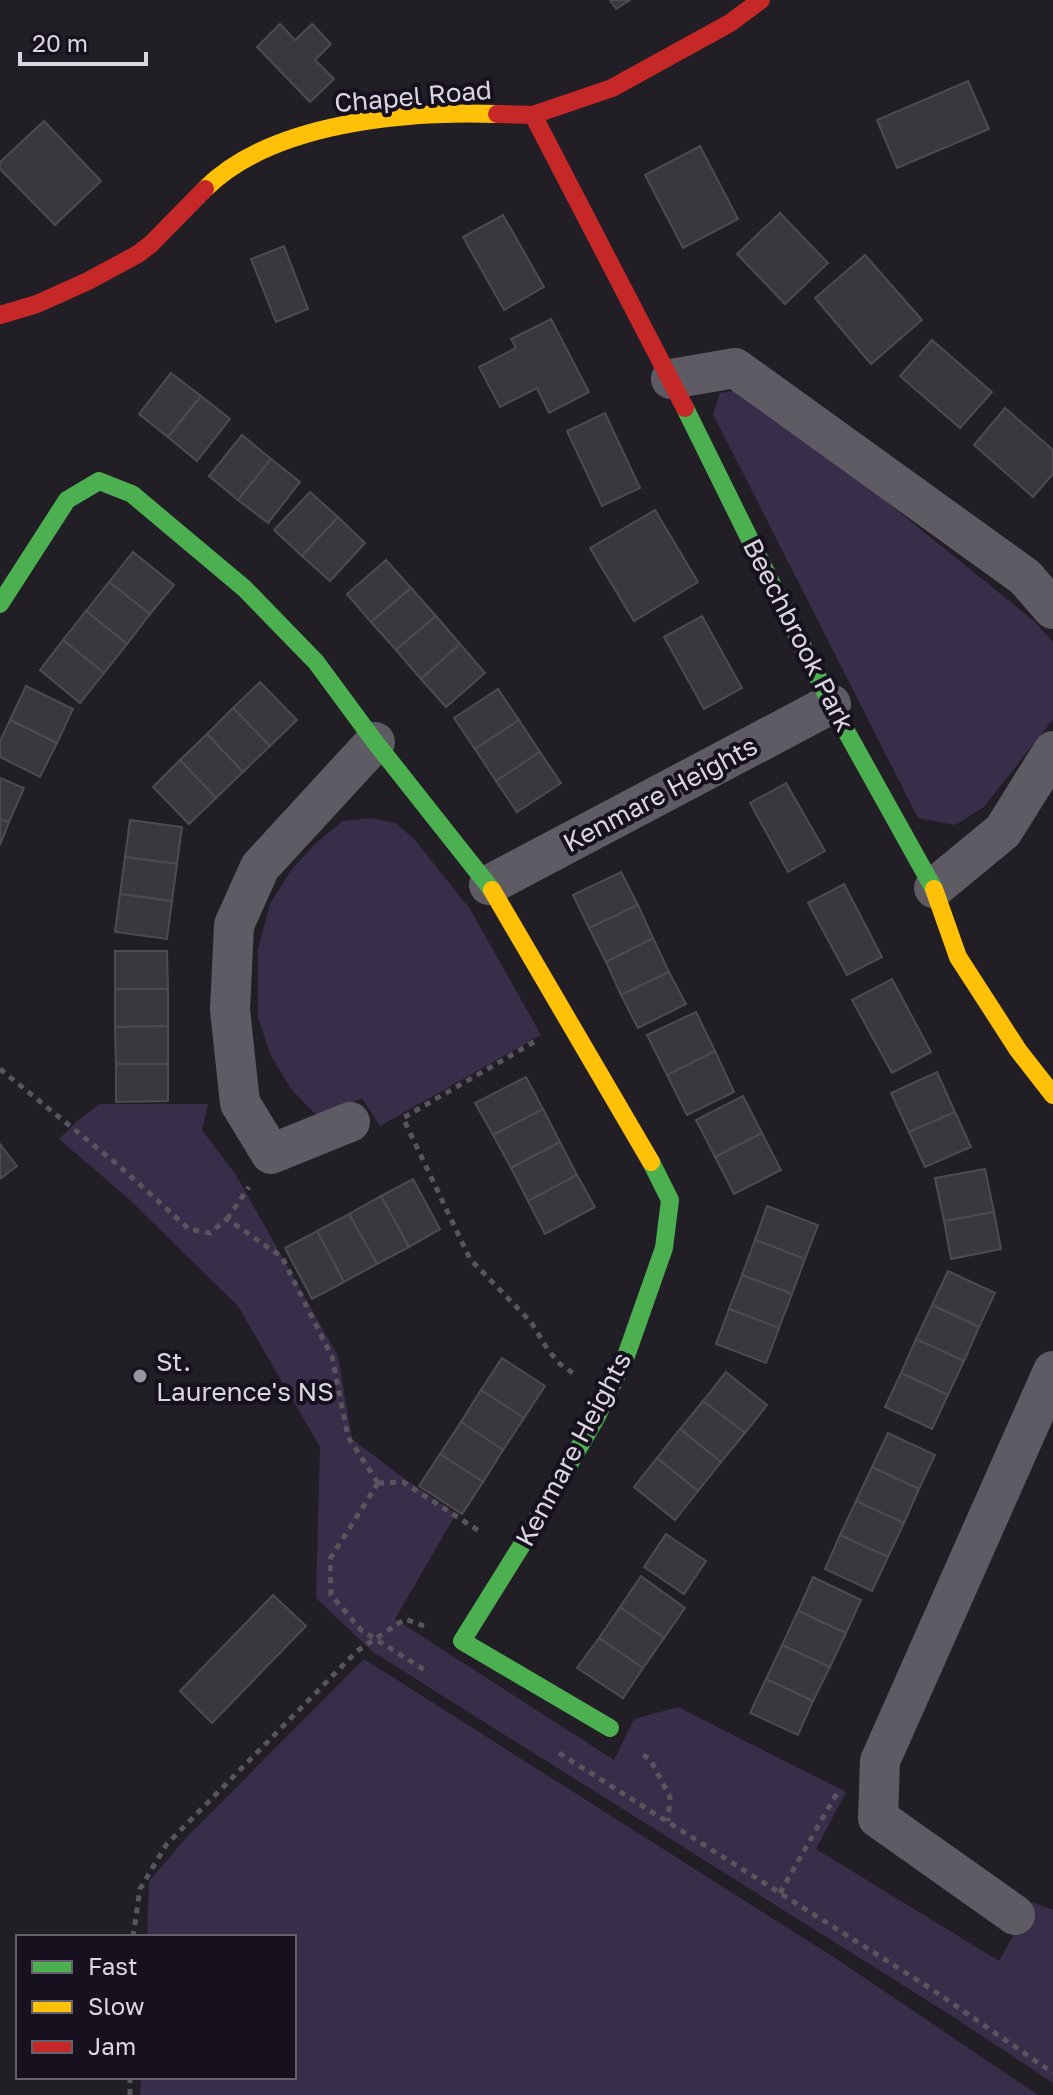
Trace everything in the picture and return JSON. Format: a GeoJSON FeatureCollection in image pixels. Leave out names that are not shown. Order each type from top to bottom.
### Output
{"type":"FeatureCollection","features":[{"type":"Feature","properties":{"kind":"street","name":"Chapel Road"},"geometry":{"type":"LineString","coordinates":[[0,315],[50,298],[138,254],[214,180],[254,153],[292,137],[384,119],[466,113],[533,115],[612,88],[730,23],[761,0]]}},
{"type":"Feature","properties":{"kind":"street","name":"Beechbrook Park"},"geometry":{"type":"LineString","coordinates":[[533,115],[671,379],[831,704],[934,888],[958,957],[1018,1050],[1053,1095]]}},
{"type":"Feature","properties":{"kind":"street"},"geometry":{"type":"LineString","coordinates":[[671,379],[735,368],[1025,577],[1053,609]]}},
{"type":"Feature","properties":{"kind":"street","name":"Kenmare Heights"},"geometry":{"type":"LineString","coordinates":[[0,604],[67,500],[99,481],[132,494],[244,588],[316,662],[375,742],[489,885],[647,1153],[670,1200],[664,1248],[626,1356],[596,1418],[517,1555],[462,1641]]}},
{"type":"Feature","properties":{"kind":"street","name":"Kenmare Heights"},"geometry":{"type":"LineString","coordinates":[[489,885],[831,704]]}},
{"type":"Feature","properties":{"kind":"street"},"geometry":{"type":"LineString","coordinates":[[350,1122],[271,1154],[240,1103],[230,1010],[234,925],[260,867],[375,742]]}},
{"type":"Feature","properties":{"kind":"street"},"geometry":{"type":"LineString","coordinates":[[934,888],[1003,831],[1053,751]]}},
{"type":"Feature","properties":{"kind":"street"},"geometry":{"type":"LineString","coordinates":[[1015,1915],[878,1818],[880,1761],[1053,1371]]}},
{"type":"Feature","properties":{"kind":"street"},"geometry":{"type":"LineString","coordinates":[[462,1641],[610,1728]]}},
{"type":"Feature","properties":{"kind":"path"},"geometry":{"type":"LineString","coordinates":[[570,1021],[403,1118],[470,1259],[531,1322],[560,1364],[607,1395]]}},
{"type":"Feature","properties":{"kind":"path"},"geometry":{"type":"LineString","coordinates":[[0,1069],[95,1146],[189,1229],[210,1233],[227,1219],[282,1257],[332,1357],[348,1437],[378,1483]]}},
{"type":"Feature","properties":{"kind":"path"},"geometry":{"type":"LineString","coordinates":[[378,1483],[403,1482],[517,1555]]}},
{"type":"Feature","properties":{"kind":"path"},"geometry":{"type":"LineString","coordinates":[[378,1483],[330,1559],[331,1595],[361,1630],[428,1672]]}},
{"type":"Feature","properties":{"kind":"path"},"geometry":{"type":"LineString","coordinates":[[133,1935],[140,1889],[166,1845],[357,1651],[405,1619],[462,1641]]}},
{"type":"Feature","properties":{"kind":"path"},"geometry":{"type":"LineString","coordinates":[[547,1745],[933,1990],[1053,2073]]}},
{"type":"Feature","properties":{"kind":"path"},"geometry":{"type":"LineString","coordinates":[[640,1753],[650,1759],[670,1797],[668,1821]]}},
{"type":"Feature","properties":{"kind":"path"},"geometry":{"type":"LineString","coordinates":[[780,1893],[848,1770],[880,1761]]}},
{"type":"Feature","properties":{"kind":"shaded area"},"geometry":{"type":"Polygon","coordinates":[[[739,390],[883,499],[1034,621],[1053,642],[1053,719],[984,807],[955,825],[918,818],[713,414],[720,393],[739,390]]]}},
{"type":"Feature","properties":{"kind":"shaded area"},"geometry":{"type":"Polygon","coordinates":[[[372,818],[396,823],[415,840],[470,909],[541,1035],[380,1126],[362,1098],[320,1119],[291,1089],[270,1054],[258,1017],[258,949],[270,904],[291,870],[317,842],[343,821],[372,818]]]}},
{"type":"Feature","properties":{"kind":"shaded area"},"geometry":{"type":"Polygon","coordinates":[[[100,1104],[208,1104],[202,1130],[236,1175],[338,1356],[352,1439],[456,1514],[395,1619],[614,1760],[634,1719],[678,1707],[846,1792],[816,1849],[999,1961],[1032,1902],[1053,1910],[1053,2083],[952,2016],[373,1652],[316,1598],[320,1447],[238,1306],[129,1199],[59,1139],[100,1104]]]}},
{"type":"Feature","properties":{"kind":"shaded area"},"geometry":{"type":"Polygon","coordinates":[[[364,1659],[835,1958],[1038,2095],[140,2095],[141,2079],[296,2079],[296,1935],[147,1935],[149,1881],[187,1837],[364,1659]]]}},
{"type":"Feature","properties":{"kind":"building"},"geometry":{"type":"Polygon","coordinates":[[[610,0],[630,0],[616,9],[610,0]]]}},
{"type":"Feature","properties":{"kind":"building"},"geometry":{"type":"Polygon","coordinates":[[[280,24],[295,40],[312,24],[331,44],[315,60],[334,79],[310,102],[257,47],[280,24]]]}},
{"type":"Feature","properties":{"kind":"building"},"geometry":{"type":"Polygon","coordinates":[[[968,81],[989,129],[897,168],[877,120],[968,81]]]}},
{"type":"Feature","properties":{"kind":"building"},"geometry":{"type":"Polygon","coordinates":[[[44,121],[101,181],[55,225],[0,169],[0,162],[44,121]]]}},
{"type":"Feature","properties":{"kind":"building"},"geometry":{"type":"Polygon","coordinates":[[[700,146],[738,219],[683,248],[645,175],[700,146]]]}},
{"type":"Feature","properties":{"kind":"building"},"geometry":{"type":"Polygon","coordinates":[[[780,213],[828,263],[785,304],[737,254],[780,213]]]}},
{"type":"Feature","properties":{"kind":"building"},"geometry":{"type":"Polygon","coordinates":[[[503,215],[544,287],[504,310],[463,237],[503,215]]]}},
{"type":"Feature","properties":{"kind":"building"},"geometry":{"type":"Polygon","coordinates":[[[284,246],[308,309],[276,322],[251,259],[284,246]]]}},
{"type":"Feature","properties":{"kind":"building"},"geometry":{"type":"Polygon","coordinates":[[[865,255],[922,320],[871,364],[815,298],[865,255]]]}},
{"type":"Feature","properties":{"kind":"building"},"geometry":{"type":"Polygon","coordinates":[[[551,319],[589,392],[549,413],[537,388],[500,407],[479,367],[516,348],[511,339],[551,319]]]}},
{"type":"Feature","properties":{"kind":"building"},"geometry":{"type":"Polygon","coordinates":[[[932,340],[992,392],[960,428],[900,376],[932,340]]]}},
{"type":"Feature","properties":{"kind":"building"},"geometry":{"type":"Polygon","coordinates":[[[171,373],[201,396],[168,437],[139,414],[171,373]]]}},
{"type":"Feature","properties":{"kind":"building"},"geometry":{"type":"Polygon","coordinates":[[[201,396],[230,419],[197,461],[168,437],[201,396]]]}},
{"type":"Feature","properties":{"kind":"building"},"geometry":{"type":"Polygon","coordinates":[[[1005,408],[1053,450],[1053,474],[1033,497],[974,445],[1005,408]]]}},
{"type":"Feature","properties":{"kind":"building"},"geometry":{"type":"Polygon","coordinates":[[[605,413],[640,488],[602,506],[567,431],[605,413]]]}},
{"type":"Feature","properties":{"kind":"building"},"geometry":{"type":"Polygon","coordinates":[[[242,435],[271,459],[238,500],[209,476],[242,435]]]}},
{"type":"Feature","properties":{"kind":"building"},"geometry":{"type":"Polygon","coordinates":[[[271,459],[300,482],[268,523],[238,500],[271,459]]]}},
{"type":"Feature","properties":{"kind":"building"},"geometry":{"type":"Polygon","coordinates":[[[310,492],[338,517],[302,556],[274,530],[310,492]]]}},
{"type":"Feature","properties":{"kind":"building"},"geometry":{"type":"Polygon","coordinates":[[[655,510],[698,582],[634,621],[590,548],[655,510]]]}},
{"type":"Feature","properties":{"kind":"building"},"geometry":{"type":"Polygon","coordinates":[[[338,517],[365,543],[330,581],[302,556],[338,517]]]}},
{"type":"Feature","properties":{"kind":"building"},"geometry":{"type":"Polygon","coordinates":[[[133,552],[174,585],[150,614],[109,582],[133,552]]]}},
{"type":"Feature","properties":{"kind":"building"},"geometry":{"type":"Polygon","coordinates":[[[386,560],[411,588],[371,622],[347,594],[386,560]]]}},
{"type":"Feature","properties":{"kind":"building"},"geometry":{"type":"Polygon","coordinates":[[[109,582],[150,614],[127,644],[86,611],[109,582]]]}},
{"type":"Feature","properties":{"kind":"building"},"geometry":{"type":"Polygon","coordinates":[[[411,588],[436,616],[396,650],[371,622],[411,588]]]}},
{"type":"Feature","properties":{"kind":"building"},"geometry":{"type":"Polygon","coordinates":[[[86,611],[127,644],[104,673],[63,640],[86,611]]]}},
{"type":"Feature","properties":{"kind":"building"},"geometry":{"type":"Polygon","coordinates":[[[436,616],[460,644],[421,679],[396,650],[436,616]]]}},
{"type":"Feature","properties":{"kind":"building"},"geometry":{"type":"Polygon","coordinates":[[[702,616],[742,688],[704,709],[664,637],[702,616]]]}},
{"type":"Feature","properties":{"kind":"building"},"geometry":{"type":"Polygon","coordinates":[[[63,640],[104,673],[80,703],[40,670],[63,640]]]}},
{"type":"Feature","properties":{"kind":"building"},"geometry":{"type":"Polygon","coordinates":[[[460,644],[485,673],[446,707],[421,679],[460,644]]]}},
{"type":"Feature","properties":{"kind":"building"},"geometry":{"type":"Polygon","coordinates":[[[260,682],[297,720],[270,746],[233,708],[260,682]]]}},
{"type":"Feature","properties":{"kind":"building"},"geometry":{"type":"Polygon","coordinates":[[[26,686],[73,709],[57,743],[10,720],[26,686]]]}},
{"type":"Feature","properties":{"kind":"building"},"geometry":{"type":"Polygon","coordinates":[[[498,689],[519,720],[475,749],[454,718],[498,689]]]}},
{"type":"Feature","properties":{"kind":"building"},"geometry":{"type":"Polygon","coordinates":[[[233,708],[270,746],[243,772],[207,734],[233,708]]]}},
{"type":"Feature","properties":{"kind":"building"},"geometry":{"type":"Polygon","coordinates":[[[10,720],[57,743],[40,777],[0,757],[0,741],[10,720]]]}},
{"type":"Feature","properties":{"kind":"building"},"geometry":{"type":"Polygon","coordinates":[[[519,720],[540,752],[496,781],[475,749],[519,720]]]}},
{"type":"Feature","properties":{"kind":"building"},"geometry":{"type":"Polygon","coordinates":[[[207,734],[243,772],[216,798],[180,760],[207,734]]]}},
{"type":"Feature","properties":{"kind":"building"},"geometry":{"type":"Polygon","coordinates":[[[540,752],[561,783],[517,812],[496,781],[540,752]]]}},
{"type":"Feature","properties":{"kind":"building"},"geometry":{"type":"Polygon","coordinates":[[[180,760],[216,798],[189,824],[153,787],[180,760]]]}},
{"type":"Feature","properties":{"kind":"building"},"geometry":{"type":"Polygon","coordinates":[[[0,778],[24,788],[9,822],[0,819],[0,778]]]}},
{"type":"Feature","properties":{"kind":"building"},"geometry":{"type":"Polygon","coordinates":[[[786,783],[825,851],[788,872],[750,803],[786,783]]]}},
{"type":"Feature","properties":{"kind":"building"},"geometry":{"type":"Polygon","coordinates":[[[0,819],[9,822],[0,845],[0,819]]]}},
{"type":"Feature","properties":{"kind":"building"},"geometry":{"type":"Polygon","coordinates":[[[130,820],[182,827],[177,864],[125,857],[130,820]]]}},
{"type":"Feature","properties":{"kind":"building"},"geometry":{"type":"Polygon","coordinates":[[[125,857],[177,864],[172,901],[120,894],[125,857]]]}},
{"type":"Feature","properties":{"kind":"building"},"geometry":{"type":"Polygon","coordinates":[[[621,872],[638,905],[589,928],[573,895],[621,872]]]}},
{"type":"Feature","properties":{"kind":"building"},"geometry":{"type":"Polygon","coordinates":[[[844,884],[882,957],[847,975],[808,903],[844,884]]]}},
{"type":"Feature","properties":{"kind":"building"},"geometry":{"type":"Polygon","coordinates":[[[120,894],[172,901],[167,939],[115,932],[120,894]]]}},
{"type":"Feature","properties":{"kind":"building"},"geometry":{"type":"Polygon","coordinates":[[[638,905],[653,938],[606,962],[589,928],[638,905]]]}},
{"type":"Feature","properties":{"kind":"building"},"geometry":{"type":"Polygon","coordinates":[[[653,938],[669,972],[621,995],[606,962],[653,938]]]}},
{"type":"Feature","properties":{"kind":"building"},"geometry":{"type":"Polygon","coordinates":[[[115,951],[167,951],[168,989],[115,989],[115,951]]]}},
{"type":"Feature","properties":{"kind":"building"},"geometry":{"type":"Polygon","coordinates":[[[669,972],[686,1004],[638,1028],[621,995],[669,972]]]}},
{"type":"Feature","properties":{"kind":"building"},"geometry":{"type":"Polygon","coordinates":[[[892,979],[931,1052],[892,1073],[852,1000],[892,979]]]}},
{"type":"Feature","properties":{"kind":"building"},"geometry":{"type":"Polygon","coordinates":[[[115,989],[168,989],[168,1026],[115,1027],[115,989]]]}},
{"type":"Feature","properties":{"kind":"building"},"geometry":{"type":"Polygon","coordinates":[[[696,1012],[715,1051],[667,1075],[647,1035],[696,1012]]]}},
{"type":"Feature","properties":{"kind":"building"},"geometry":{"type":"Polygon","coordinates":[[[168,1026],[168,1064],[116,1064],[115,1027],[168,1026]]]}},
{"type":"Feature","properties":{"kind":"building"},"geometry":{"type":"Polygon","coordinates":[[[715,1051],[734,1092],[687,1115],[667,1075],[715,1051]]]}},
{"type":"Feature","properties":{"kind":"building"},"geometry":{"type":"Polygon","coordinates":[[[116,1064],[168,1064],[168,1101],[116,1102],[116,1064]]]}},
{"type":"Feature","properties":{"kind":"building"},"geometry":{"type":"Polygon","coordinates":[[[937,1072],[955,1112],[909,1132],[891,1093],[937,1072]]]}},
{"type":"Feature","properties":{"kind":"building"},"geometry":{"type":"Polygon","coordinates":[[[526,1077],[543,1109],[493,1135],[475,1103],[526,1077]]]}},
{"type":"Feature","properties":{"kind":"building"},"geometry":{"type":"Polygon","coordinates":[[[743,1096],[762,1133],[715,1157],[696,1120],[743,1096]]]}},
{"type":"Feature","properties":{"kind":"building"},"geometry":{"type":"Polygon","coordinates":[[[543,1109],[560,1142],[511,1168],[493,1135],[543,1109]]]}},
{"type":"Feature","properties":{"kind":"building"},"geometry":{"type":"Polygon","coordinates":[[[955,1112],[971,1147],[925,1167],[909,1132],[955,1112]]]}},
{"type":"Feature","properties":{"kind":"building"},"geometry":{"type":"Polygon","coordinates":[[[762,1133],[781,1170],[734,1194],[715,1157],[762,1133]]]}},
{"type":"Feature","properties":{"kind":"building"},"geometry":{"type":"Polygon","coordinates":[[[560,1142],[577,1175],[528,1201],[511,1168],[560,1142]]]}},
{"type":"Feature","properties":{"kind":"building"},"geometry":{"type":"Polygon","coordinates":[[[0,1144],[17,1166],[0,1179],[0,1144]]]}},
{"type":"Feature","properties":{"kind":"building"},"geometry":{"type":"Polygon","coordinates":[[[985,1169],[994,1212],[944,1221],[935,1178],[985,1169]]]}},
{"type":"Feature","properties":{"kind":"building"},"geometry":{"type":"Polygon","coordinates":[[[577,1175],[595,1207],[545,1234],[528,1201],[577,1175]]]}},
{"type":"Feature","properties":{"kind":"building"},"geometry":{"type":"Polygon","coordinates":[[[413,1179],[440,1229],[409,1247],[381,1196],[413,1179]]]}},
{"type":"Feature","properties":{"kind":"building"},"geometry":{"type":"Polygon","coordinates":[[[381,1196],[409,1247],[377,1264],[349,1214],[381,1196]]]}},
{"type":"Feature","properties":{"kind":"building"},"geometry":{"type":"Polygon","coordinates":[[[767,1206],[818,1225],[805,1259],[755,1240],[767,1206]]]}},
{"type":"Feature","properties":{"kind":"building"},"geometry":{"type":"Polygon","coordinates":[[[994,1212],[1001,1249],[951,1259],[944,1221],[994,1212]]]}},
{"type":"Feature","properties":{"kind":"building"},"geometry":{"type":"Polygon","coordinates":[[[349,1214],[377,1264],[344,1282],[317,1231],[349,1214]]]}},
{"type":"Feature","properties":{"kind":"building"},"geometry":{"type":"Polygon","coordinates":[[[317,1231],[344,1282],[312,1299],[285,1248],[317,1231]]]}},
{"type":"Feature","properties":{"kind":"building"},"geometry":{"type":"Polygon","coordinates":[[[755,1240],[805,1259],[792,1294],[742,1275],[755,1240]]]}},
{"type":"Feature","properties":{"kind":"building"},"geometry":{"type":"Polygon","coordinates":[[[948,1271],[995,1293],[979,1327],[932,1305],[948,1271]]]}},
{"type":"Feature","properties":{"kind":"building"},"geometry":{"type":"Polygon","coordinates":[[[742,1275],[792,1294],[779,1328],[729,1309],[742,1275]]]}},
{"type":"Feature","properties":{"kind":"building"},"geometry":{"type":"Polygon","coordinates":[[[932,1305],[979,1327],[964,1361],[916,1339],[932,1305]]]}},
{"type":"Feature","properties":{"kind":"building"},"geometry":{"type":"Polygon","coordinates":[[[729,1309],[779,1328],[766,1363],[716,1344],[729,1309]]]}},
{"type":"Feature","properties":{"kind":"building"},"geometry":{"type":"Polygon","coordinates":[[[916,1339],[964,1361],[948,1395],[901,1373],[916,1339]]]}},
{"type":"Feature","properties":{"kind":"building"},"geometry":{"type":"Polygon","coordinates":[[[502,1358],[545,1386],[524,1418],[481,1390],[502,1358]]]}},
{"type":"Feature","properties":{"kind":"building"},"geometry":{"type":"Polygon","coordinates":[[[726,1372],[767,1405],[745,1433],[703,1401],[726,1372]]]}},
{"type":"Feature","properties":{"kind":"building"},"geometry":{"type":"Polygon","coordinates":[[[901,1373],[948,1395],[932,1429],[885,1407],[901,1373]]]}},
{"type":"Feature","properties":{"kind":"building"},"geometry":{"type":"Polygon","coordinates":[[[481,1390],[524,1418],[503,1450],[461,1422],[481,1390]]]}},
{"type":"Feature","properties":{"kind":"building"},"geometry":{"type":"Polygon","coordinates":[[[703,1401],[745,1433],[721,1462],[680,1429],[703,1401]]]}},
{"type":"Feature","properties":{"kind":"building"},"geometry":{"type":"Polygon","coordinates":[[[461,1422],[503,1450],[483,1482],[440,1454],[461,1422]]]}},
{"type":"Feature","properties":{"kind":"building"},"geometry":{"type":"Polygon","coordinates":[[[680,1429],[721,1462],[698,1491],[657,1458],[680,1429]]]}},
{"type":"Feature","properties":{"kind":"building"},"geometry":{"type":"Polygon","coordinates":[[[888,1433],[935,1455],[919,1489],[872,1467],[888,1433]]]}},
{"type":"Feature","properties":{"kind":"building"},"geometry":{"type":"Polygon","coordinates":[[[440,1454],[483,1482],[462,1514],[419,1486],[440,1454]]]}},
{"type":"Feature","properties":{"kind":"building"},"geometry":{"type":"Polygon","coordinates":[[[657,1458],[698,1491],[675,1520],[634,1487],[657,1458]]]}},
{"type":"Feature","properties":{"kind":"building"},"geometry":{"type":"Polygon","coordinates":[[[872,1467],[919,1489],[904,1523],[856,1501],[872,1467]]]}},
{"type":"Feature","properties":{"kind":"building"},"geometry":{"type":"Polygon","coordinates":[[[856,1501],[904,1523],[888,1557],[840,1535],[856,1501]]]}},
{"type":"Feature","properties":{"kind":"building"},"geometry":{"type":"Polygon","coordinates":[[[666,1534],[706,1561],[684,1594],[644,1567],[666,1534]]]}},
{"type":"Feature","properties":{"kind":"building"},"geometry":{"type":"Polygon","coordinates":[[[840,1535],[888,1557],[872,1591],[825,1569],[840,1535]]]}},
{"type":"Feature","properties":{"kind":"building"},"geometry":{"type":"Polygon","coordinates":[[[641,1576],[685,1608],[664,1638],[620,1607],[641,1576]]]}},
{"type":"Feature","properties":{"kind":"building"},"geometry":{"type":"Polygon","coordinates":[[[813,1577],[861,1600],[846,1633],[798,1611],[813,1577]]]}},
{"type":"Feature","properties":{"kind":"building"},"geometry":{"type":"Polygon","coordinates":[[[273,1595],[306,1626],[212,1723],[180,1691],[273,1595]]]}},
{"type":"Feature","properties":{"kind":"building"},"geometry":{"type":"Polygon","coordinates":[[[620,1607],[664,1638],[643,1668],[599,1638],[620,1607]]]}},
{"type":"Feature","properties":{"kind":"building"},"geometry":{"type":"Polygon","coordinates":[[[798,1611],[846,1633],[830,1667],[782,1645],[798,1611]]]}},
{"type":"Feature","properties":{"kind":"building"},"geometry":{"type":"Polygon","coordinates":[[[599,1638],[643,1668],[623,1698],[577,1668],[599,1638]]]}},
{"type":"Feature","properties":{"kind":"building"},"geometry":{"type":"Polygon","coordinates":[[[782,1645],[830,1667],[813,1701],[766,1679],[782,1645]]]}},
{"type":"Feature","properties":{"kind":"building"},"geometry":{"type":"Polygon","coordinates":[[[766,1679],[813,1701],[798,1735],[750,1713],[766,1679]]]}},
{"type":"Feature","properties":{"kind":"traffic: fast"},"geometry":{"type":"LineString","coordinates":[[685,408],[831,704],[934,889]]}},
{"type":"Feature","properties":{"kind":"traffic: fast"},"geometry":{"type":"LineString","coordinates":[[0,604],[67,500],[99,481],[132,494],[244,588],[316,662],[492,890]]}},
{"type":"Feature","properties":{"kind":"traffic: fast"},"geometry":{"type":"LineString","coordinates":[[610,1728],[462,1641],[596,1418],[626,1356],[664,1248],[670,1200],[651,1162]]}},
{"type":"Feature","properties":{"kind":"traffic: slow"},"geometry":{"type":"LineString","coordinates":[[205,189],[233,166],[303,135],[382,119],[497,114]]}},
{"type":"Feature","properties":{"kind":"traffic: slow"},"geometry":{"type":"LineString","coordinates":[[934,889],[958,957],[1018,1050],[1053,1095]]}},
{"type":"Feature","properties":{"kind":"traffic: slow"},"geometry":{"type":"LineString","coordinates":[[492,890],[651,1162]]}},
{"type":"Feature","properties":{"kind":"traffic: jam"},"geometry":{"type":"LineString","coordinates":[[497,114],[533,115],[612,88],[730,23],[761,0]]}},
{"type":"Feature","properties":{"kind":"traffic: jam"},"geometry":{"type":"LineString","coordinates":[[533,115],[685,408]]}},
{"type":"Feature","properties":{"kind":"traffic: jam"},"geometry":{"type":"LineString","coordinates":[[0,315],[37,304],[138,254],[205,189]]}},
{"type":"Feature","properties":{"kind":"place","name":"St. Laurence's NS"},"geometry":{"type":"Point","coordinates":[140,1376]}}]}
